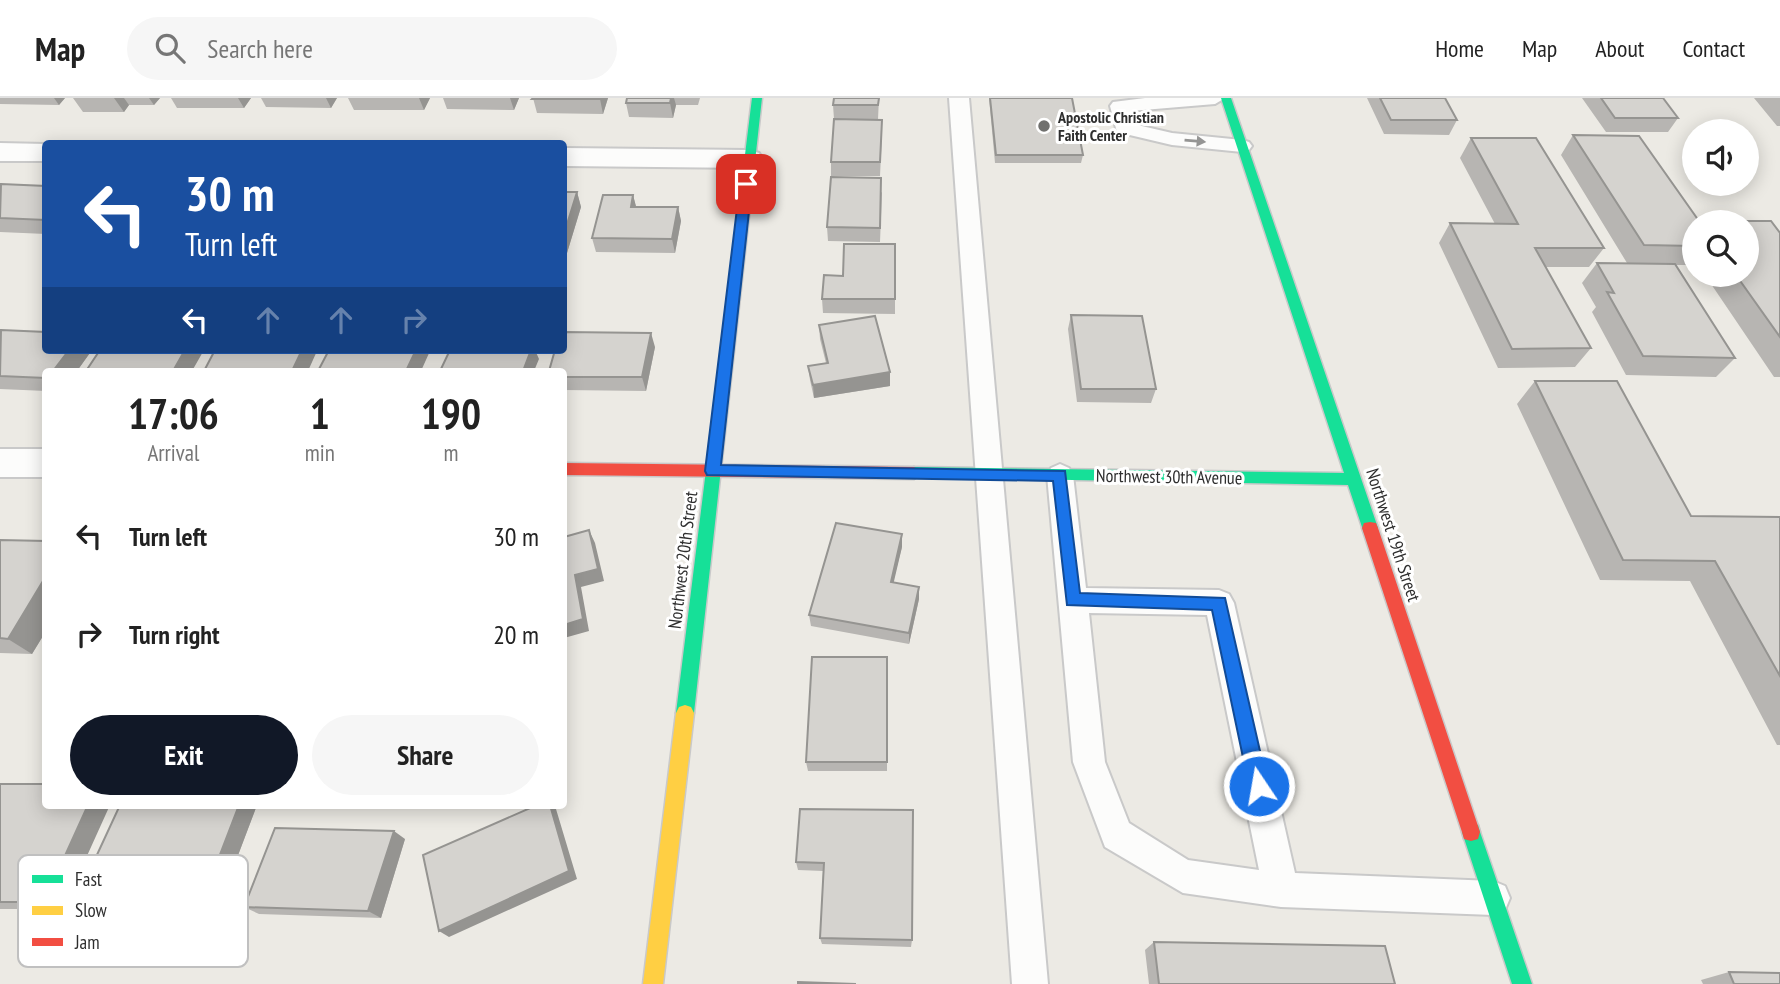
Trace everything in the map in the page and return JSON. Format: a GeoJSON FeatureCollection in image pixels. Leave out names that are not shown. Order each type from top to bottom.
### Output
{"type":"FeatureCollection","features":[{"type":"Feature","properties":{"kind":"street","name":"Northwest 20th Street"},"geometry":{"type":"LineString","coordinates":[[653,984],[757,98]]}},
{"type":"Feature","properties":{"kind":"street","name":"Northwest 19th Street"},"geometry":{"type":"LineString","coordinates":[[1226,98],[1522,984]]}},
{"type":"Feature","properties":{"kind":"street"},"geometry":{"type":"LineString","coordinates":[[0,152],[42,152]]}},
{"type":"Feature","properties":{"kind":"street"},"geometry":{"type":"LineString","coordinates":[[567,157],[749,159]]}},
{"type":"Feature","properties":{"kind":"street"},"geometry":{"type":"LineString","coordinates":[[0,463],[42,463]]}},
{"type":"Feature","properties":{"kind":"street","name":"Northwest 30th Avenue"},"geometry":{"type":"LineString","coordinates":[[567,469],[1354,479]]}},
{"type":"Feature","properties":{"kind":"lane"},"geometry":{"type":"LineString","coordinates":[[959,98],[1030,984]]}},
{"type":"Feature","properties":{"kind":"lane"},"geometry":{"type":"LineString","coordinates":[[1215,98],[1120,106],[1124,128],[1172,139],[1242,145]]}},
{"type":"Feature","properties":{"kind":"lane"},"geometry":{"type":"LineString","coordinates":[[1060,475],[1089,762],[1117,835],[1183,876],[1281,890],[1493,898]]}},
{"type":"Feature","properties":{"kind":"lane"},"geometry":{"type":"LineString","coordinates":[[1073,600],[1219,603],[1281,890]]}},
{"type":"Feature","properties":{"kind":"building"},"geometry":{"type":"Polygon","coordinates":[[[600,98],[600,99],[532,99],[600,98]]]}},
{"type":"Feature","properties":{"kind":"building"},"geometry":{"type":"Polygon","coordinates":[[[627,98],[671,98],[670,103],[626,103],[627,98]]]}},
{"type":"Feature","properties":{"kind":"building"},"geometry":{"type":"Polygon","coordinates":[[[834,98],[879,98],[878,105],[833,105],[834,98]]]}},
{"type":"Feature","properties":{"kind":"building"},"geometry":{"type":"Polygon","coordinates":[[[990,98],[1072,98],[1083,155],[996,155],[990,98]]]}},
{"type":"Feature","properties":{"kind":"building"},"geometry":{"type":"Polygon","coordinates":[[[1380,98],[1445,98],[1457,120],[1391,120],[1380,98]]]}},
{"type":"Feature","properties":{"kind":"building"},"geometry":{"type":"Polygon","coordinates":[[[1601,98],[1663,98],[1678,118],[1615,118],[1601,98]]]}},
{"type":"Feature","properties":{"kind":"building"},"geometry":{"type":"Polygon","coordinates":[[[834,119],[882,120],[880,162],[831,162],[834,119]]]}},
{"type":"Feature","properties":{"kind":"building"},"geometry":{"type":"Polygon","coordinates":[[[1573,135],[1639,136],[1691,210],[1682,210],[1682,246],[1644,245],[1573,135]]]}},
{"type":"Feature","properties":{"kind":"building"},"geometry":{"type":"Polygon","coordinates":[[[1471,138],[1536,138],[1604,248],[1535,248],[1591,348],[1512,349],[1450,223],[1518,224],[1471,138]]]}},
{"type":"Feature","properties":{"kind":"building"},"geometry":{"type":"Polygon","coordinates":[[[831,177],[881,178],[880,228],[827,227],[831,177]]]}},
{"type":"Feature","properties":{"kind":"building"},"geometry":{"type":"Polygon","coordinates":[[[1,184],[42,186],[42,220],[0,218],[1,184]]]}},
{"type":"Feature","properties":{"kind":"building"},"geometry":{"type":"Polygon","coordinates":[[[567,192],[577,192],[567,224],[567,192]]]}},
{"type":"Feature","properties":{"kind":"building"},"geometry":{"type":"Polygon","coordinates":[[[603,195],[633,195],[631,207],[678,207],[672,239],[592,238],[603,195]]]}},
{"type":"Feature","properties":{"kind":"building"},"geometry":{"type":"Polygon","coordinates":[[[1759,221],[1771,221],[1780,233],[1780,337],[1745,287],[1759,287],[1759,221]]]}},
{"type":"Feature","properties":{"kind":"building"},"geometry":{"type":"Polygon","coordinates":[[[844,244],[895,244],[895,299],[822,299],[824,275],[843,276],[844,244]]]}},
{"type":"Feature","properties":{"kind":"building"},"geometry":{"type":"Polygon","coordinates":[[[1597,263],[1675,264],[1682,275],[1682,287],[1690,287],[1735,358],[1643,356],[1607,292],[1614,293],[1597,263]]]}},
{"type":"Feature","properties":{"kind":"building"},"geometry":{"type":"Polygon","coordinates":[[[1071,315],[1142,316],[1156,389],[1081,389],[1071,315]]]}},
{"type":"Feature","properties":{"kind":"building"},"geometry":{"type":"Polygon","coordinates":[[[875,316],[890,372],[813,385],[808,366],[828,363],[819,325],[875,316]]]}},
{"type":"Feature","properties":{"kind":"building"},"geometry":{"type":"Polygon","coordinates":[[[1,330],[42,332],[42,354],[66,354],[55,368],[42,368],[42,378],[0,376],[1,330]]]}},
{"type":"Feature","properties":{"kind":"building"},"geometry":{"type":"Polygon","coordinates":[[[567,332],[651,333],[642,377],[567,377],[567,368],[550,368],[554,354],[567,354],[567,332]]]}},
{"type":"Feature","properties":{"kind":"building"},"geometry":{"type":"Polygon","coordinates":[[[97,354],[183,354],[175,368],[88,368],[97,354]]]}},
{"type":"Feature","properties":{"kind":"building"},"geometry":{"type":"Polygon","coordinates":[[[213,354],[300,354],[293,368],[206,368],[213,354]]]}},
{"type":"Feature","properties":{"kind":"building"},"geometry":{"type":"Polygon","coordinates":[[[327,354],[414,354],[407,368],[320,368],[327,354]]]}},
{"type":"Feature","properties":{"kind":"building"},"geometry":{"type":"Polygon","coordinates":[[[448,354],[529,354],[524,368],[441,368],[448,354]]]}},
{"type":"Feature","properties":{"kind":"building"},"geometry":{"type":"Polygon","coordinates":[[[1535,381],[1617,381],[1691,516],[1780,517],[1780,676],[1715,561],[1623,560],[1535,381]]]}},
{"type":"Feature","properties":{"kind":"building"},"geometry":{"type":"Polygon","coordinates":[[[836,523],[902,534],[891,582],[919,587],[909,633],[809,615],[836,523]]]}},
{"type":"Feature","properties":{"kind":"building"},"geometry":{"type":"Polygon","coordinates":[[[589,530],[598,569],[575,575],[583,619],[567,624],[567,536],[589,530]]]}},
{"type":"Feature","properties":{"kind":"building"},"geometry":{"type":"Polygon","coordinates":[[[0,540],[42,541],[42,583],[8,639],[0,638],[0,540]]]}},
{"type":"Feature","properties":{"kind":"building"},"geometry":{"type":"Polygon","coordinates":[[[812,657],[887,657],[887,762],[806,762],[812,657]]]}},
{"type":"Feature","properties":{"kind":"building"},"geometry":{"type":"Polygon","coordinates":[[[0,784],[42,784],[42,809],[86,809],[65,855],[18,855],[18,902],[0,902],[0,784]]]}},
{"type":"Feature","properties":{"kind":"building"},"geometry":{"type":"Polygon","coordinates":[[[118,809],[237,809],[220,855],[97,855],[118,809]]]}},
{"type":"Feature","properties":{"kind":"building"},"geometry":{"type":"Polygon","coordinates":[[[528,809],[551,809],[569,871],[439,931],[423,855],[528,809]]]}},
{"type":"Feature","properties":{"kind":"building"},"geometry":{"type":"Polygon","coordinates":[[[800,809],[913,810],[912,940],[820,938],[824,863],[796,862],[800,809]]]}},
{"type":"Feature","properties":{"kind":"building"},"geometry":{"type":"Polygon","coordinates":[[[275,828],[394,831],[368,911],[248,907],[248,897],[275,828]]]}},
{"type":"Feature","properties":{"kind":"building"},"geometry":{"type":"Polygon","coordinates":[[[1154,942],[1385,946],[1395,984],[1159,984],[1154,942]]]}},
{"type":"Feature","properties":{"kind":"building"},"geometry":{"type":"Polygon","coordinates":[[[1729,972],[1780,973],[1780,984],[1734,984],[1729,972]]]}},
{"type":"Feature","properties":{"kind":"building"},"geometry":{"type":"Polygon","coordinates":[[[798,982],[856,984],[798,984],[798,982]]]}},
{"type":"Feature","properties":{"kind":"traffic: fast"},"geometry":{"type":"LineString","coordinates":[[685,713],[757,98]]}},
{"type":"Feature","properties":{"kind":"traffic: fast"},"geometry":{"type":"LineString","coordinates":[[1226,98],[1370,528]]}},
{"type":"Feature","properties":{"kind":"traffic: fast"},"geometry":{"type":"LineString","coordinates":[[914,473],[1354,479]]}},
{"type":"Feature","properties":{"kind":"traffic: fast"},"geometry":{"type":"LineString","coordinates":[[1471,832],[1522,984]]}},
{"type":"Feature","properties":{"kind":"traffic: slow"},"geometry":{"type":"LineString","coordinates":[[653,984],[685,713]]}},
{"type":"Feature","properties":{"kind":"traffic: jam"},"geometry":{"type":"LineString","coordinates":[[567,469],[914,473]]}},
{"type":"Feature","properties":{"kind":"traffic: jam"},"geometry":{"type":"LineString","coordinates":[[1370,528],[1471,832]]}},
{"type":"Feature","properties":{"kind":"place","name":"Apostolic Christian Faith Center"},"geometry":{"type":"Point","coordinates":[1044,126]}},
{"type":"Feature","properties":{"kind":"route"},"geometry":{"type":"LineString","coordinates":[[746,184],[713,471],[1060,475],[1073,600],[1219,603],[1259,786]]}}]}
